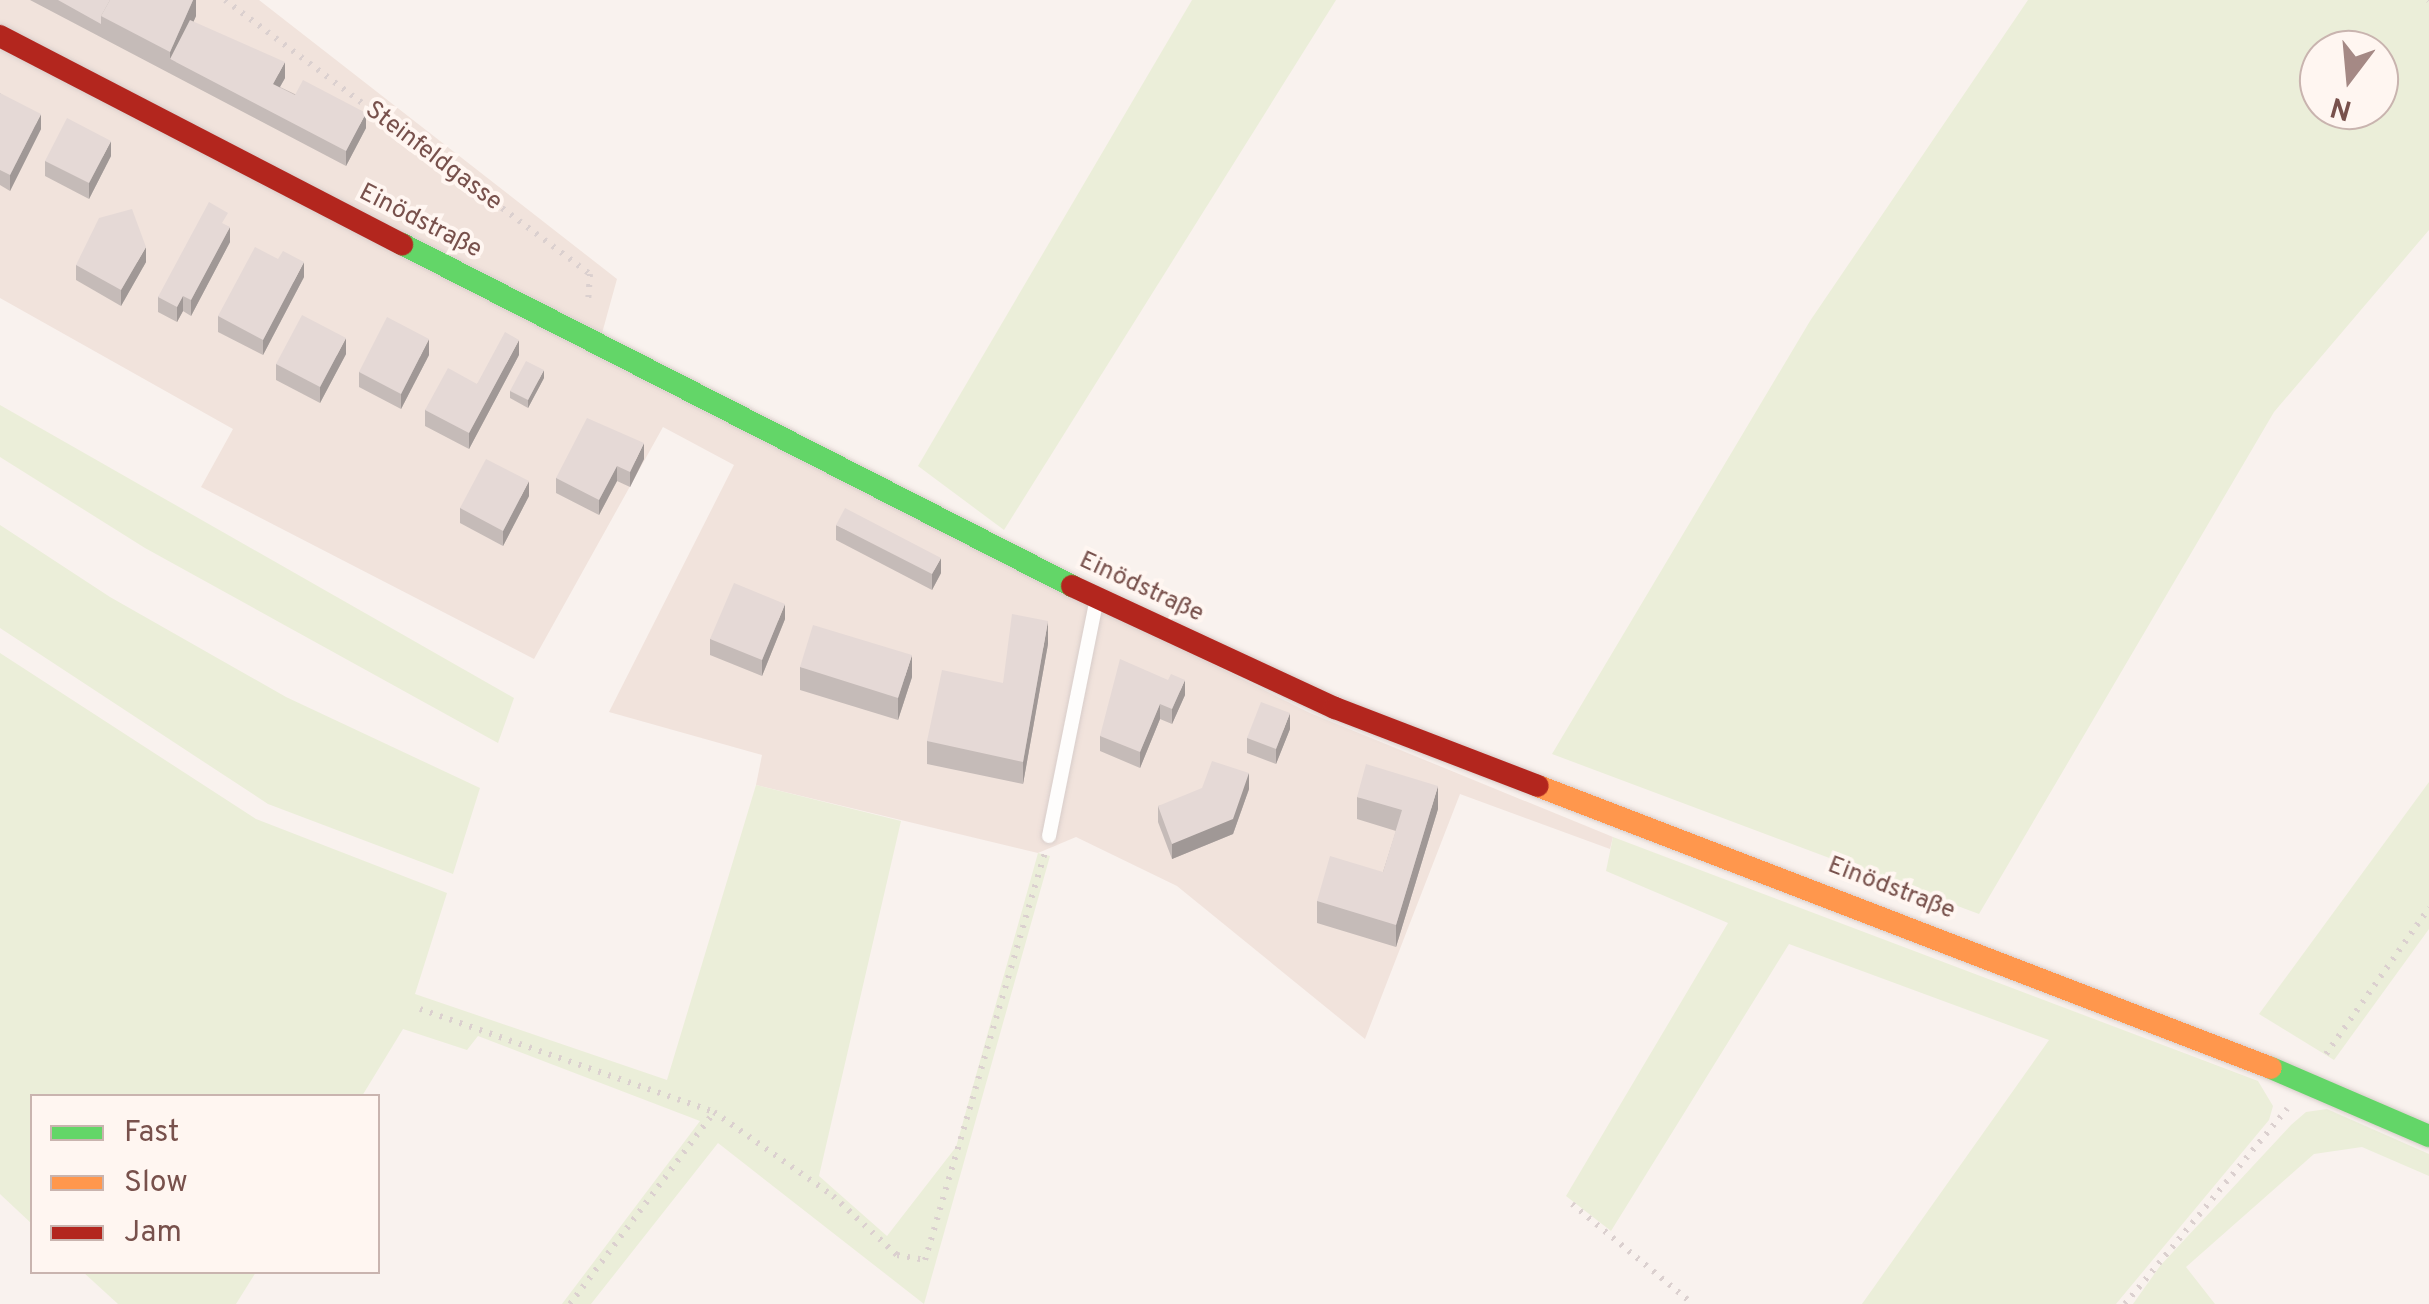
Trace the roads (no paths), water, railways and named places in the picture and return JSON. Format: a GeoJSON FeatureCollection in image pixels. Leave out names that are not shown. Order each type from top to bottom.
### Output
{"type":"FeatureCollection","features":[{"type":"Feature","properties":{"kind":"street","name":"Einödstraße"},"geometry":{"type":"LineString","coordinates":[[0,36],[948,528],[1336,708],[2308,1082],[2429,1136]]}},
{"type":"Feature","properties":{"kind":"lane"},"geometry":{"type":"LineString","coordinates":[[1049,836],[1097,598]]}}]}
